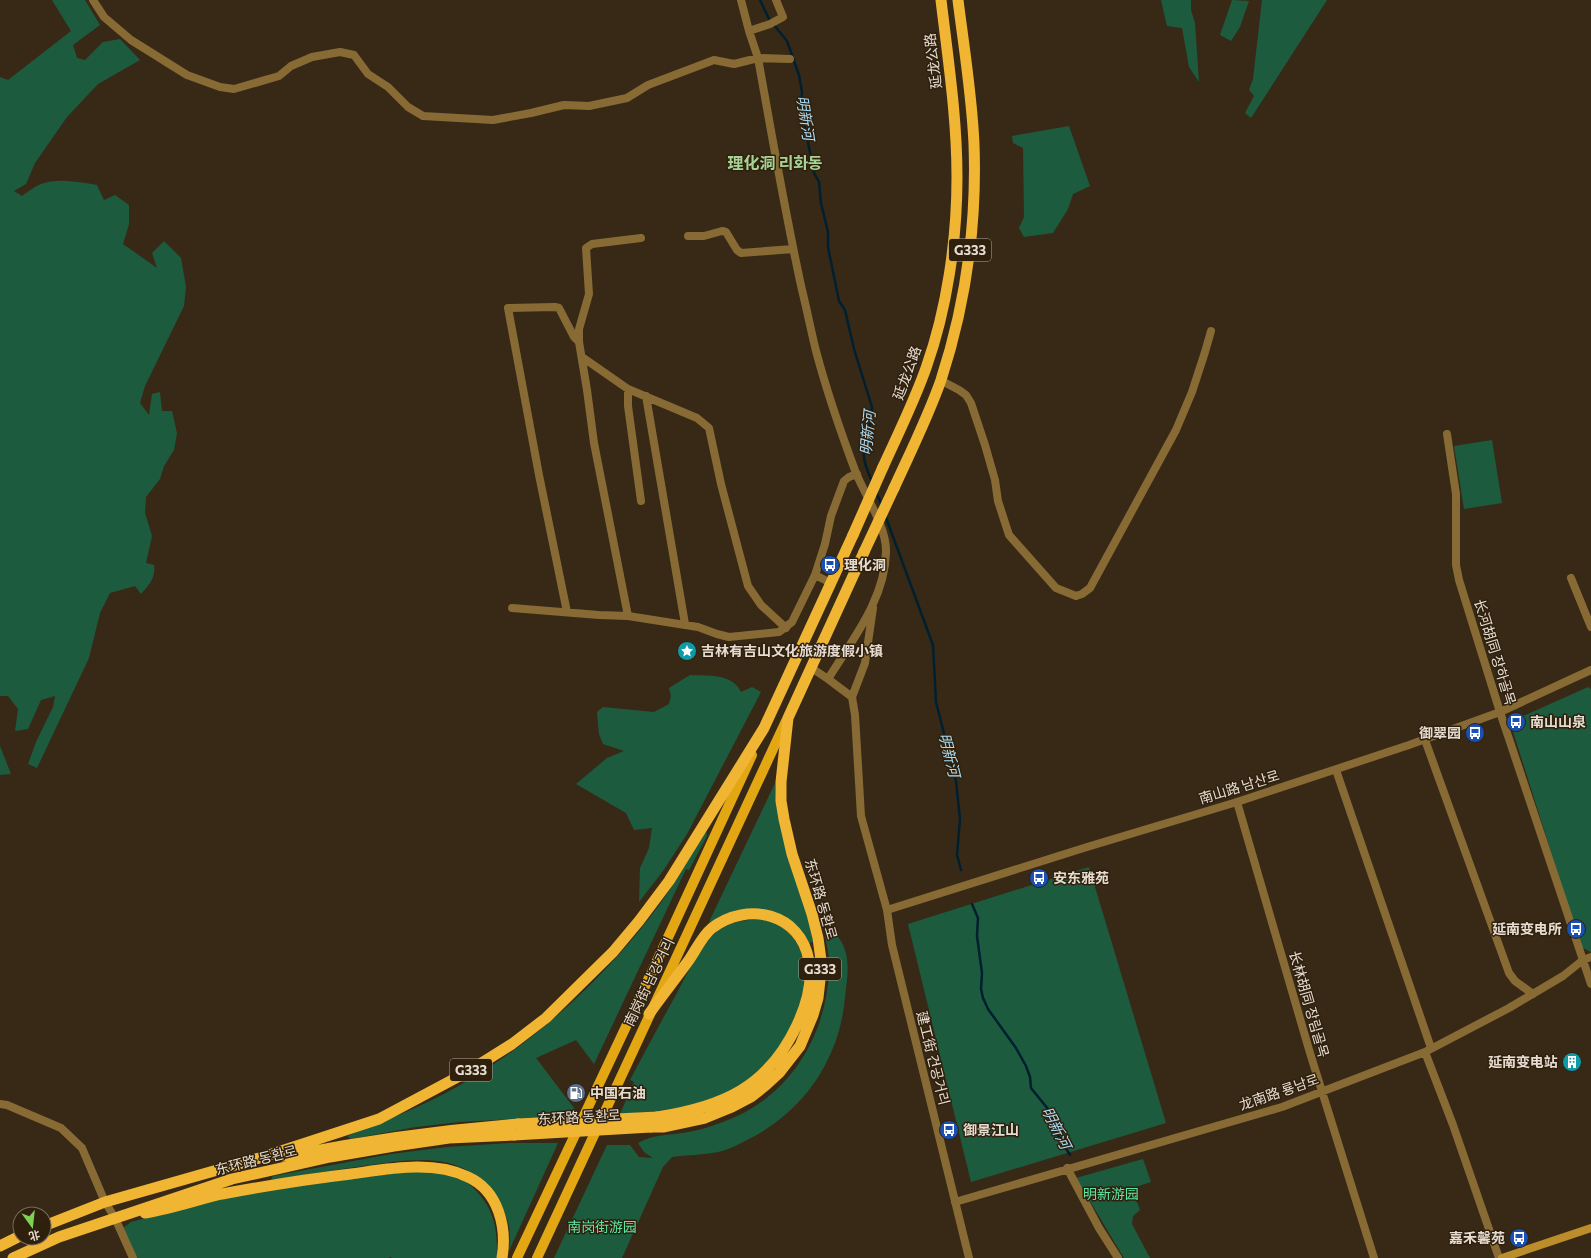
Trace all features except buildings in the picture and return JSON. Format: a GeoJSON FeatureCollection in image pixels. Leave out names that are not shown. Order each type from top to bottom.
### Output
{"type":"FeatureCollection","features":[{"type":"Feature","properties":{"kind":"highway","name":"延龙公路"},"geometry":{"type":"LineString","coordinates":[[764,728],[913,402],[926,367],[941,314],[953,246],[957,191],[950,73],[941,0]]}},
{"type":"Feature","properties":{"kind":"highway","name":"G333"},"geometry":{"type":"LineString","coordinates":[[788,718],[810,667],[894,488],[940,380],[958,321],[971,244],[974,144],[958,0]]}},
{"type":"Feature","properties":{"kind":"highway","name":"东环路 동환로"},"geometry":{"type":"LineString","coordinates":[[13,1258],[59,1237],[232,1179],[330,1157],[448,1138],[663,1127],[706,1118],[732,1108],[751,1097],[779,1073],[800,1046],[813,1015],[818,998],[820,980],[821,960],[818,938],[812,914],[792,854],[781,801],[781,782],[788,718]]}},
{"type":"Feature","properties":{"kind":"highway","name":"东环路 동환로"},"geometry":{"type":"LineString","coordinates":[[52,1223],[105,1202],[263,1157],[379,1119],[469,1072],[512,1044],[546,1018],[613,952],[639,921],[669,881],[764,728]]}},
{"type":"Feature","properties":{"kind":"highway"},"geometry":{"type":"LineString","coordinates":[[263,1157],[293,1155],[388,1137],[451,1129],[658,1117],[694,1110],[737,1094],[757,1080],[775,1062],[789,1043],[806,1002],[810,975],[809,961],[805,947],[790,928],[775,917],[752,913],[740,914],[730,918],[711,929],[649,1014]]}},
{"type":"Feature","properties":{"kind":"highway"},"geometry":{"type":"LineString","coordinates":[[115,1218],[156,1212],[221,1195],[307,1179],[401,1168],[447,1170],[469,1177],[481,1186],[498,1208],[504,1236],[502,1258]]}},
{"type":"Feature","properties":{"kind":"highway"},"geometry":{"type":"LineString","coordinates":[[0,1246],[12,1240]]}},
{"type":"Feature","properties":{"kind":"main road","name":"南岗街 남강거리"},"geometry":{"type":"LineString","coordinates":[[537,1258],[649,1014],[788,718]]}},
{"type":"Feature","properties":{"kind":"main road","name":"南岗街 남강거리"},"geometry":{"type":"LineString","coordinates":[[517,1258],[668,939],[764,728]]}},
{"type":"Feature","properties":{"kind":"main road"},"geometry":{"type":"LineString","coordinates":[[1502,1258],[1591,1228]]}},
{"type":"Feature","properties":{"kind":"street"},"geometry":{"type":"LineString","coordinates":[[93,0],[104,17],[131,40],[193,78],[220,87],[234,89],[279,76],[291,66],[312,57],[340,52],[354,56],[368,74],[388,87],[408,107],[423,116],[493,120],[564,105],[589,106],[627,98],[648,86],[714,60],[734,64],[758,58],[790,59]]}},
{"type":"Feature","properties":{"kind":"street"},"geometry":{"type":"LineString","coordinates":[[741,0],[758,58],[793,248],[816,351],[834,410],[857,474],[885,539],[886,552],[881,586],[873,604],[828,679]]}},
{"type":"Feature","properties":{"kind":"street"},"geometry":{"type":"LineString","coordinates":[[749,31],[773,23],[783,17],[776,0]]}},
{"type":"Feature","properties":{"kind":"street"},"geometry":{"type":"LineString","coordinates":[[688,236],[704,236],[722,231],[726,232],[737,250],[746,254],[793,248]]}},
{"type":"Feature","properties":{"kind":"street"},"geometry":{"type":"LineString","coordinates":[[628,616],[594,443],[579,342],[579,329],[589,294],[586,248],[592,244],[640,238]]}},
{"type":"Feature","properties":{"kind":"street"},"geometry":{"type":"LineString","coordinates":[[567,612],[539,475],[508,308],[559,308],[574,337],[579,342]]}},
{"type":"Feature","properties":{"kind":"street"},"geometry":{"type":"LineString","coordinates":[[940,380],[966,395],[970,403],[985,445],[995,480],[998,501],[1009,535],[1056,588],[1076,596],[1082,594],[1090,588],[1176,430],[1192,392],[1206,352],[1210,331]]}},
{"type":"Feature","properties":{"kind":"street"},"geometry":{"type":"LineString","coordinates":[[582,357],[628,389],[697,418],[708,428],[748,586],[761,605],[786,628]]}},
{"type":"Feature","properties":{"kind":"street"},"geometry":{"type":"LineString","coordinates":[[628,389],[628,406],[641,501]]}},
{"type":"Feature","properties":{"kind":"street"},"geometry":{"type":"LineString","coordinates":[[646,396],[685,624]]}},
{"type":"Feature","properties":{"kind":"street","name":"长河胡同 장하골목"},"geometry":{"type":"LineString","coordinates":[[1447,434],[1456,494],[1456,564],[1500,712],[1587,959],[1591,984]]}},
{"type":"Feature","properties":{"kind":"street"},"geometry":{"type":"LineString","coordinates":[[512,608],[628,616],[685,624],[730,637],[774,632],[786,628],[792,622],[797,613],[815,574],[825,544],[831,516],[844,481],[848,477],[857,474]]}},
{"type":"Feature","properties":{"kind":"street"},"geometry":{"type":"LineString","coordinates":[[815,574],[831,583]]}},
{"type":"Feature","properties":{"kind":"street"},"geometry":{"type":"LineString","coordinates":[[1571,578],[1591,627]]}},
{"type":"Feature","properties":{"kind":"street"},"geometry":{"type":"LineString","coordinates":[[810,667],[852,697],[865,663],[873,604]]}},
{"type":"Feature","properties":{"kind":"street","name":"南山路 남산로"},"geometry":{"type":"LineString","coordinates":[[887,910],[1086,847],[1237,802],[1426,740],[1500,712],[1591,670]]}},
{"type":"Feature","properties":{"kind":"street","name":"建工街 건공거리"},"geometry":{"type":"LineString","coordinates":[[852,697],[855,715],[861,816],[887,910],[892,945],[969,1258]]}},
{"type":"Feature","properties":{"kind":"street"},"geometry":{"type":"LineString","coordinates":[[1426,740],[1509,974],[1515,981],[1533,994]]}},
{"type":"Feature","properties":{"kind":"street"},"geometry":{"type":"LineString","coordinates":[[1336,770],[1453,1125],[1499,1258]]}},
{"type":"Feature","properties":{"kind":"street","name":"长林胡同 장림골목"},"geometry":{"type":"LineString","coordinates":[[1237,802],[1310,1053],[1374,1258]]}},
{"type":"Feature","properties":{"kind":"street","name":"龙南路 룡남로"},"geometry":{"type":"LineString","coordinates":[[955,1202],[1066,1168],[1282,1107],[1428,1050],[1509,1008],[1563,976],[1587,959]]}},
{"type":"Feature","properties":{"kind":"street"},"geometry":{"type":"LineString","coordinates":[[0,1104],[7,1105],[61,1128],[82,1148],[105,1202],[115,1218],[133,1258]]}},
{"type":"Feature","properties":{"kind":"street"},"geometry":{"type":"LineString","coordinates":[[1066,1168],[1099,1228],[1118,1258]]}},
{"type":"Feature","properties":{"kind":"green space"},"geometry":{"type":"Polygon","coordinates":[[[52,0],[85,0],[100,25],[73,45],[77,58],[85,60],[103,42],[120,39],[140,60],[98,84],[67,117],[35,163],[26,184],[14,191],[22,196],[41,184],[63,181],[97,185],[104,200],[115,195],[129,205],[129,224],[123,244],[157,268],[152,253],[164,241],[181,258],[186,287],[184,306],[145,386],[140,403],[149,415],[152,394],[160,392],[162,411],[172,411],[177,433],[174,450],[164,466],[160,479],[146,497],[145,513],[152,536],[146,563],[154,565],[153,578],[141,594],[135,586],[110,593],[100,613],[89,658],[37,768],[28,764],[36,742],[53,707],[55,696],[41,700],[28,729],[15,731],[18,709],[8,696],[0,696],[0,77],[8,80],[71,31],[52,0]]]}},
{"type":"Feature","properties":{"kind":"green space"},"geometry":{"type":"Polygon","coordinates":[[[1161,0],[1191,0],[1191,10],[1195,23],[1199,82],[1189,67],[1182,28],[1167,26],[1161,0]]]}},
{"type":"Feature","properties":{"kind":"green space"},"geometry":{"type":"Polygon","coordinates":[[[1232,0],[1249,1],[1240,27],[1231,41],[1220,35],[1232,0]]]}},
{"type":"Feature","properties":{"kind":"green space"},"geometry":{"type":"Polygon","coordinates":[[[1262,0],[1327,0],[1251,118],[1245,113],[1254,96],[1249,90],[1253,79],[1262,0]]]}},
{"type":"Feature","properties":{"kind":"green space"},"geometry":{"type":"Polygon","coordinates":[[[1069,126],[1090,186],[1073,194],[1068,209],[1053,233],[1024,237],[1019,228],[1024,217],[1023,148],[1013,143],[1012,136],[1069,126]]]}},
{"type":"Feature","properties":{"kind":"green space"},"geometry":{"type":"Polygon","coordinates":[[[1492,440],[1502,503],[1464,509],[1454,446],[1492,440]]]}},
{"type":"Feature","properties":{"kind":"green space"},"geometry":{"type":"Polygon","coordinates":[[[690,675],[719,677],[732,681],[741,692],[752,687],[761,692],[687,834],[663,871],[639,902],[640,868],[649,848],[652,828],[634,830],[626,813],[576,784],[607,758],[624,751],[603,744],[599,734],[597,712],[603,707],[654,712],[669,704],[671,696],[669,688],[690,675]]]}},
{"type":"Feature","properties":{"kind":"green space"},"geometry":{"type":"Polygon","coordinates":[[[1588,687],[1591,689],[1591,952],[1581,947],[1510,722],[1588,687]]]}},
{"type":"Feature","properties":{"kind":"green space"},"geometry":{"type":"Polygon","coordinates":[[[0,746],[11,774],[0,775],[0,746]]]}},
{"type":"Feature","properties":{"kind":"green space"},"geometry":{"type":"Polygon","coordinates":[[[775,783],[778,815],[782,831],[811,924],[814,941],[810,943],[795,925],[781,916],[709,922],[775,783]]]}},
{"type":"Feature","properties":{"kind":"green space"},"geometry":{"type":"Polygon","coordinates":[[[706,829],[707,836],[689,870],[686,869],[594,1064],[576,1040],[536,1058],[577,1112],[575,1116],[459,1122],[416,1127],[351,1139],[347,1136],[444,1094],[474,1077],[503,1058],[557,1016],[606,968],[629,943],[659,906],[687,863],[706,829]]]}},
{"type":"Feature","properties":{"kind":"green space"},"geometry":{"type":"Polygon","coordinates":[[[1089,867],[1166,1123],[971,1182],[908,924],[1089,867]]]}},
{"type":"Feature","properties":{"kind":"green space"},"geometry":{"type":"Polygon","coordinates":[[[766,919],[787,931],[799,948],[804,969],[803,991],[797,1014],[786,1036],[773,1056],[758,1072],[742,1084],[712,1098],[668,1110],[620,1114],[634,1082],[630,1080],[701,949],[713,935],[730,924],[742,921],[766,919]]]}},
{"type":"Feature","properties":{"kind":"green space","name":"南岗街游园"},"geometry":{"type":"Polygon","coordinates":[[[831,929],[840,939],[847,956],[847,983],[842,1020],[827,1062],[802,1099],[768,1128],[734,1147],[712,1153],[672,1157],[663,1167],[622,1258],[554,1258],[607,1145],[630,1145],[639,1157],[653,1158],[644,1152],[638,1143],[655,1137],[692,1131],[723,1122],[746,1112],[767,1098],[785,1081],[800,1062],[812,1041],[821,1018],[827,994],[829,969],[824,930],[831,929]]]}},
{"type":"Feature","properties":{"kind":"green space"},"geometry":{"type":"Polygon","coordinates":[[[509,1143],[558,1143],[509,1251],[510,1235],[508,1222],[499,1202],[481,1180],[467,1170],[451,1164],[417,1160],[399,1161],[274,1180],[271,1179],[273,1176],[391,1154],[447,1147],[509,1143]]]}},
{"type":"Feature","properties":{"kind":"green space","name":"明新游园"},"geometry":{"type":"Polygon","coordinates":[[[1143,1159],[1151,1182],[1132,1188],[1140,1210],[1133,1216],[1132,1224],[1150,1258],[1124,1258],[1076,1178],[1143,1159]]]}},
{"type":"Feature","properties":{"kind":"green space"},"geometry":{"type":"Polygon","coordinates":[[[423,1170],[452,1175],[460,1178],[470,1185],[485,1201],[492,1216],[496,1232],[497,1258],[137,1258],[123,1228],[131,1222],[207,1202],[283,1187],[423,1170]]]}},
{"type":"Feature","properties":{"kind":"waterway","name":"明新河"},"geometry":{"type":"LineString","coordinates":[[760,0],[769,19],[787,41],[799,75],[802,92],[801,106],[814,173],[819,182],[821,203],[828,232],[828,247],[839,301],[845,310],[854,349],[872,407],[871,422],[864,448],[864,457],[872,482]]}},
{"type":"Feature","properties":{"kind":"waterway","name":"明新河"},"geometry":{"type":"LineString","coordinates":[[876,492],[882,506]]}},
{"type":"Feature","properties":{"kind":"waterway","name":"明新河"},"geometry":{"type":"LineString","coordinates":[[885,515],[933,645],[936,702],[956,781],[960,819],[957,855],[961,870]]}},
{"type":"Feature","properties":{"kind":"waterway","name":"明新河"},"geometry":{"type":"LineString","coordinates":[[972,904],[978,918],[977,936],[982,973],[981,989],[983,998],[988,1009],[1016,1048],[1026,1066],[1030,1077],[1031,1088],[1048,1109],[1057,1134],[1070,1155]]}},
{"type":"Feature","properties":{"kind":"place","name":"理化洞"},"geometry":{"type":"Point","coordinates":[830,565]}},
{"type":"Feature","properties":{"kind":"place","name":"吉林有吉山文化旅游度假小镇"},"geometry":{"type":"Point","coordinates":[687,651]}},
{"type":"Feature","properties":{"kind":"place","name":"南山山泉"},"geometry":{"type":"Point","coordinates":[1516,722]}},
{"type":"Feature","properties":{"kind":"place","name":"御翠园"},"geometry":{"type":"Point","coordinates":[1475,733]}},
{"type":"Feature","properties":{"kind":"place","name":"安东雅苑"},"geometry":{"type":"Point","coordinates":[1039,878]}},
{"type":"Feature","properties":{"kind":"place","name":"延南变电所"},"geometry":{"type":"Point","coordinates":[1576,929]}},
{"type":"Feature","properties":{"kind":"place","name":"延南变电站"},"geometry":{"type":"Point","coordinates":[1572,1062]}},
{"type":"Feature","properties":{"kind":"place","name":"中国石油"},"geometry":{"type":"Point","coordinates":[576,1093]}},
{"type":"Feature","properties":{"kind":"place","name":"御景江山"},"geometry":{"type":"Point","coordinates":[949,1130]}},
{"type":"Feature","properties":{"kind":"place","name":"嘉禾馨苑"},"geometry":{"type":"Point","coordinates":[1519,1238]}},
{"type":"Feature","properties":{"kind":"district","name":"理化洞 리화동"},"geometry":{"type":"Point","coordinates":[775,163]}}]}
